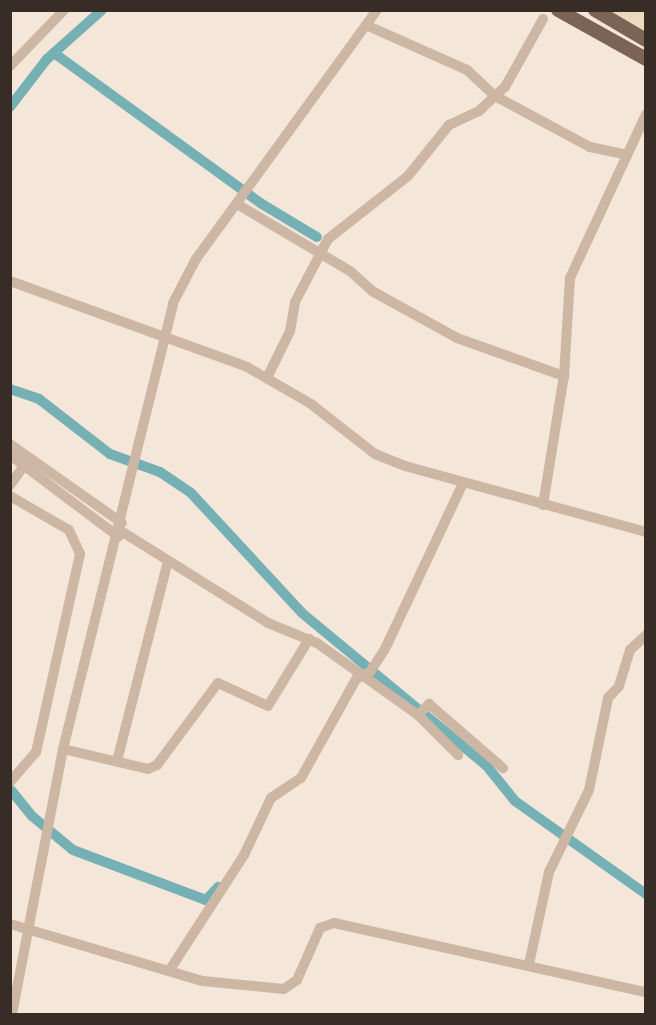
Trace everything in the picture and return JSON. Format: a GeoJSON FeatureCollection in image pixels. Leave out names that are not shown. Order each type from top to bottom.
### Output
{"type":"FeatureCollection","features":[{"type":"Feature","properties":{"kind":"main road"},"geometry":{"type":"LineString","coordinates":[[558,10],[645,59]]}},
{"type":"Feature","properties":{"kind":"main road"},"geometry":{"type":"LineString","coordinates":[[595,10],[645,40]]}},
{"type":"Feature","properties":{"kind":"street"},"geometry":{"type":"LineString","coordinates":[[10,66],[64,10]]}},
{"type":"Feature","properties":{"kind":"street"},"geometry":{"type":"LineString","coordinates":[[12,1014],[63,749],[121,530],[163,337],[196,259],[377,10]]}},
{"type":"Feature","properties":{"kind":"street"},"geometry":{"type":"LineString","coordinates":[[267,378],[290,331],[295,302],[320,254],[344,224],[408,176],[449,125],[495,96],[543,19]]}},
{"type":"Feature","properties":{"kind":"street"},"geometry":{"type":"LineString","coordinates":[[366,25],[404,47],[467,70],[495,96],[590,147],[627,155]]}},
{"type":"Feature","properties":{"kind":"street"},"geometry":{"type":"LineString","coordinates":[[543,505],[564,376],[577,254],[645,114]]}},
{"type":"Feature","properties":{"kind":"street"},"geometry":{"type":"LineString","coordinates":[[237,204],[320,254],[372,291],[457,338],[564,376]]}},
{"type":"Feature","properties":{"kind":"street"},"geometry":{"type":"LineString","coordinates":[[10,281],[267,378],[375,454],[463,483],[645,532]]}},
{"type":"Feature","properties":{"kind":"street"},"geometry":{"type":"LineString","coordinates":[[10,444],[121,530]]}},
{"type":"Feature","properties":{"kind":"street"},"geometry":{"type":"LineString","coordinates":[[10,455],[168,561],[268,623],[309,639],[366,673],[419,715],[458,754]]}},
{"type":"Feature","properties":{"kind":"street"},"geometry":{"type":"LineString","coordinates":[[10,485],[24,466]]}},
{"type":"Feature","properties":{"kind":"street"},"geometry":{"type":"LineString","coordinates":[[169,971],[244,855],[271,798],[301,778],[366,673],[380,656],[463,483]]}},
{"type":"Feature","properties":{"kind":"street"},"geometry":{"type":"LineString","coordinates":[[10,496],[69,530],[80,554],[36,752],[21,773],[10,782]]}},
{"type":"Feature","properties":{"kind":"street"},"geometry":{"type":"LineString","coordinates":[[117,761],[168,561]]}},
{"type":"Feature","properties":{"kind":"street"},"geometry":{"type":"LineString","coordinates":[[529,964],[549,872],[573,828],[589,790],[608,698],[619,686],[630,650],[645,634]]}},
{"type":"Feature","properties":{"kind":"street"},"geometry":{"type":"LineString","coordinates":[[63,749],[148,769],[157,765],[218,683],[268,705],[309,639]]}},
{"type":"Feature","properties":{"kind":"street"},"geometry":{"type":"LineString","coordinates":[[419,715],[429,704],[503,768]]}},
{"type":"Feature","properties":{"kind":"street"},"geometry":{"type":"LineString","coordinates":[[10,924],[202,981],[284,989],[297,980],[320,928],[334,923],[529,964],[645,992]]}},
{"type":"Feature","properties":{"kind":"shaded area"},"geometry":{"type":"Polygon","coordinates":[[[595,11],[645,11],[645,40],[595,11]]]}},
{"type":"Feature","properties":{"kind":"waterway"},"geometry":{"type":"LineString","coordinates":[[10,107],[46,60],[102,10]]}},
{"type":"Feature","properties":{"kind":"waterway"},"geometry":{"type":"LineString","coordinates":[[54,53],[262,204],[317,237]]}},
{"type":"Feature","properties":{"kind":"waterway"},"geometry":{"type":"LineString","coordinates":[[10,389],[39,399],[110,454],[160,472],[191,493],[302,613],[486,765],[515,801],[646,894]]}},
{"type":"Feature","properties":{"kind":"waterway"},"geometry":{"type":"LineString","coordinates":[[10,789],[32,816],[73,850],[206,900],[218,887]]}}]}
